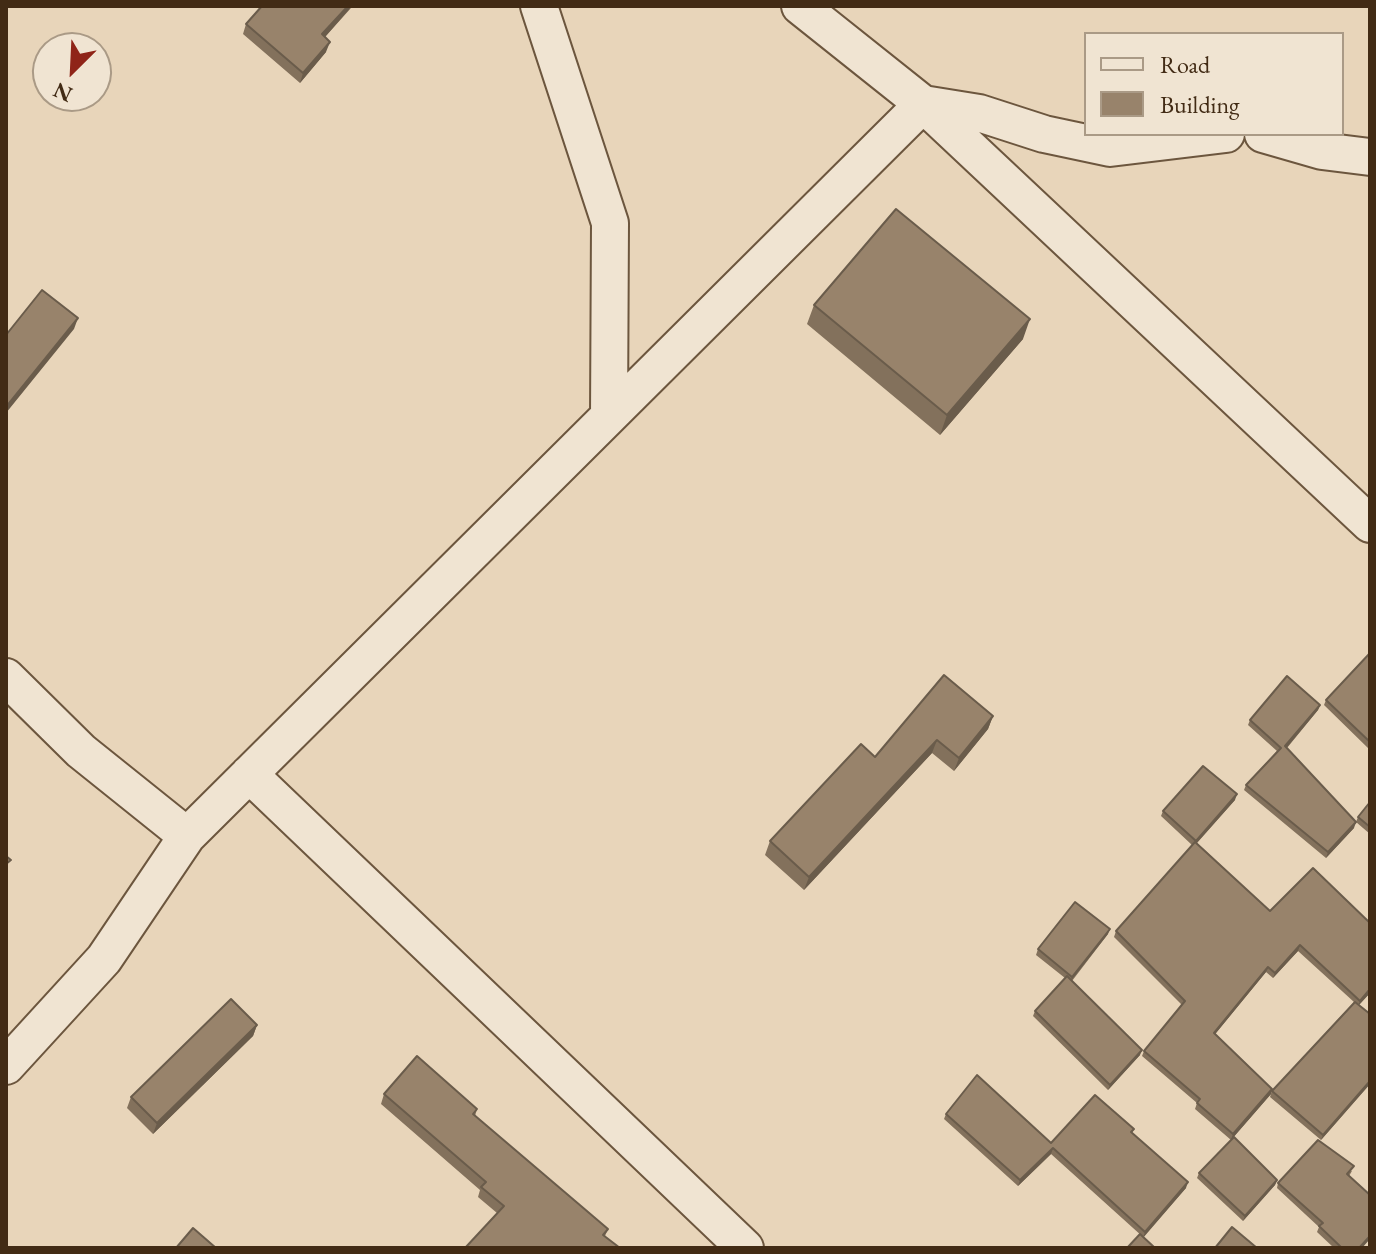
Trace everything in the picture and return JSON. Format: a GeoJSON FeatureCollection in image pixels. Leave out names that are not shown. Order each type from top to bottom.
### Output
{"type":"FeatureCollection","features":[{"type":"Feature","properties":{"kind":"street"},"geometry":{"type":"LineString","coordinates":[[539,6],[610,223],[609,416]]}},
{"type":"Feature","properties":{"kind":"street"},"geometry":{"type":"LineString","coordinates":[[800,6],[923,104],[1370,524]]}},
{"type":"Feature","properties":{"kind":"street"},"geometry":{"type":"LineString","coordinates":[[6,1066],[104,959],[187,836],[923,104]]}},
{"type":"Feature","properties":{"kind":"street"},"geometry":{"type":"LineString","coordinates":[[923,104],[979,113],[1044,134],[1110,148],[1209,136]]}},
{"type":"Feature","properties":{"kind":"street"},"geometry":{"type":"LineString","coordinates":[[1270,136],[1322,151],[1370,157]]}},
{"type":"Feature","properties":{"kind":"street"},"geometry":{"type":"LineString","coordinates":[[6,677],[81,751],[187,836]]}},
{"type":"Feature","properties":{"kind":"street"},"geometry":{"type":"LineString","coordinates":[[249,774],[745,1248]]}},
{"type":"Feature","properties":{"kind":"building"},"geometry":{"type":"Polygon","coordinates":[[[262,6],[348,6],[322,34],[330,42],[303,73],[246,24],[262,6]]]}},
{"type":"Feature","properties":{"kind":"building"},"geometry":{"type":"Polygon","coordinates":[[[896,209],[1030,319],[947,415],[814,305],[896,209]]]}},
{"type":"Feature","properties":{"kind":"building"},"geometry":{"type":"Polygon","coordinates":[[[42,290],[78,318],[6,407],[6,335],[42,290]]]}},
{"type":"Feature","properties":{"kind":"building"},"geometry":{"type":"Polygon","coordinates":[[[1370,653],[1370,742],[1326,700],[1370,653]]]}},
{"type":"Feature","properties":{"kind":"building"},"geometry":{"type":"Polygon","coordinates":[[[944,675],[993,716],[959,758],[937,740],[809,877],[770,841],[861,744],[875,757],[944,675]]]}},
{"type":"Feature","properties":{"kind":"building"},"geometry":{"type":"Polygon","coordinates":[[[1287,676],[1320,705],[1285,746],[1356,822],[1328,852],[1246,785],[1281,748],[1250,720],[1287,676]]]}},
{"type":"Feature","properties":{"kind":"building"},"geometry":{"type":"Polygon","coordinates":[[[1203,766],[1237,794],[1196,841],[1163,811],[1203,766]]]}},
{"type":"Feature","properties":{"kind":"building"},"geometry":{"type":"Polygon","coordinates":[[[1370,802],[1370,827],[1358,817],[1370,802]]]}},
{"type":"Feature","properties":{"kind":"building"},"geometry":{"type":"Polygon","coordinates":[[[1195,842],[1270,911],[1313,868],[1370,923],[1370,989],[1360,1001],[1300,945],[1275,973],[1268,967],[1214,1033],[1272,1089],[1233,1134],[1197,1103],[1200,1099],[1144,1051],[1185,1001],[1116,931],[1195,842]]]}},
{"type":"Feature","properties":{"kind":"building"},"geometry":{"type":"Polygon","coordinates":[[[1075,902],[1110,929],[1072,977],[1038,949],[1075,902]]]}},
{"type":"Feature","properties":{"kind":"building"},"geometry":{"type":"Polygon","coordinates":[[[1067,976],[1142,1050],[1110,1085],[1035,1011],[1067,976]]]}},
{"type":"Feature","properties":{"kind":"building"},"geometry":{"type":"Polygon","coordinates":[[[231,999],[257,1025],[157,1123],[131,1097],[231,999]]]}},
{"type":"Feature","properties":{"kind":"building"},"geometry":{"type":"Polygon","coordinates":[[[1355,1002],[1370,1014],[1370,1081],[1323,1135],[1272,1091],[1355,1002]]]}},
{"type":"Feature","properties":{"kind":"building"},"geometry":{"type":"Polygon","coordinates":[[[417,1056],[477,1109],[473,1114],[608,1229],[603,1235],[620,1248],[465,1248],[504,1206],[481,1187],[486,1182],[384,1094],[417,1056]]]}},
{"type":"Feature","properties":{"kind":"building"},"geometry":{"type":"Polygon","coordinates":[[[977,1075],[1051,1143],[1095,1095],[1134,1129],[1131,1132],[1188,1182],[1145,1232],[1053,1148],[1020,1180],[946,1114],[977,1075]]]}},
{"type":"Feature","properties":{"kind":"building"},"geometry":{"type":"Polygon","coordinates":[[[1234,1137],[1277,1180],[1245,1216],[1199,1173],[1234,1137]]]}},
{"type":"Feature","properties":{"kind":"building"},"geometry":{"type":"Polygon","coordinates":[[[1318,1140],[1354,1166],[1347,1174],[1370,1195],[1370,1236],[1359,1248],[1342,1248],[1319,1226],[1323,1223],[1278,1183],[1318,1140]]]}},
{"type":"Feature","properties":{"kind":"building"},"geometry":{"type":"Polygon","coordinates":[[[1232,1227],[1257,1248],[1215,1248],[1232,1227]]]}},
{"type":"Feature","properties":{"kind":"building"},"geometry":{"type":"Polygon","coordinates":[[[193,1228],[216,1248],[176,1248],[193,1228]]]}},
{"type":"Feature","properties":{"kind":"building"},"geometry":{"type":"Polygon","coordinates":[[[1140,1234],[1155,1248],[1127,1248],[1140,1234]]]}}]}
